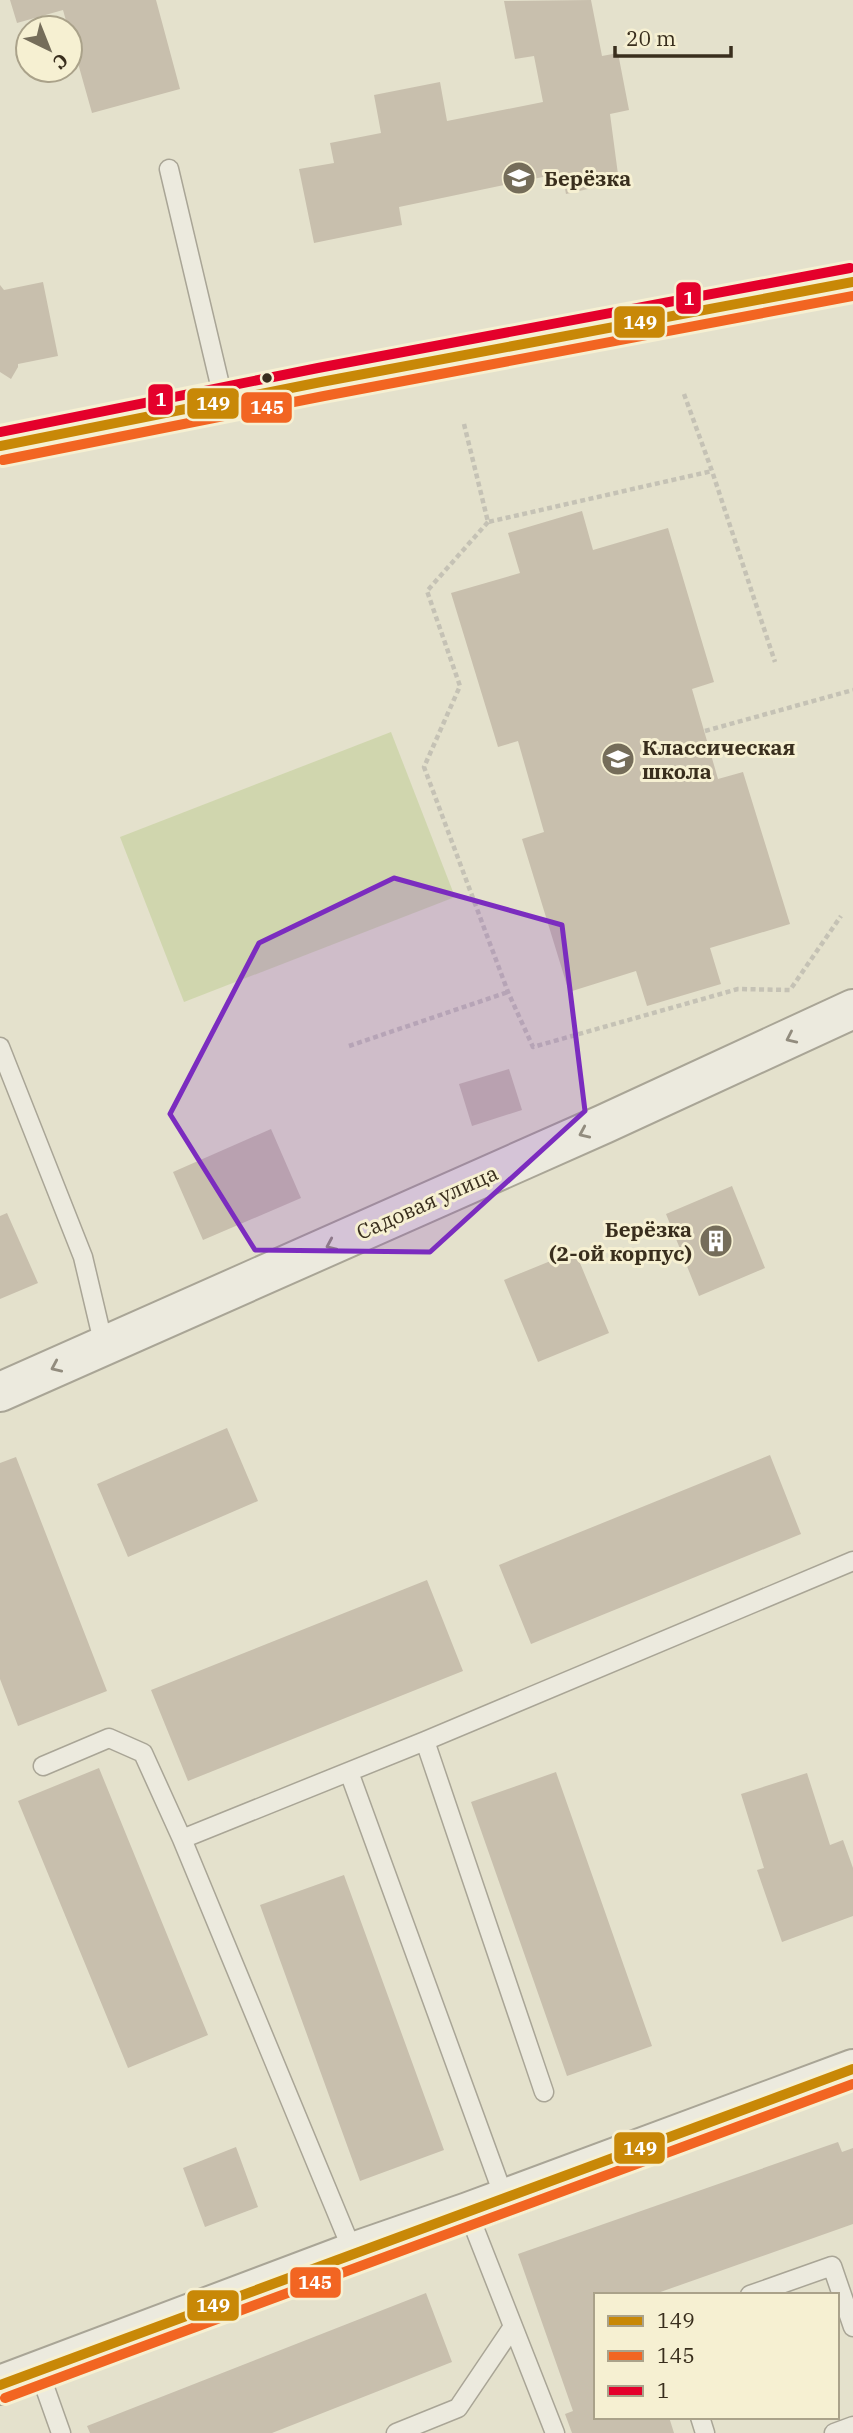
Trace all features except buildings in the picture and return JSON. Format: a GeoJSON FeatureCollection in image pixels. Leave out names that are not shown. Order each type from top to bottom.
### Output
{"type":"FeatureCollection","features":[{"type":"Feature","properties":{"kind":"street"},"geometry":{"type":"LineString","coordinates":[[0,446],[853,282]]}},
{"type":"Feature","properties":{"kind":"street","name":"Садовая улица"},"geometry":{"type":"LineString","coordinates":[[0,1392],[604,1124],[853,1009]]}},
{"type":"Feature","properties":{"kind":"street"},"geometry":{"type":"LineString","coordinates":[[0,2385],[853,2069]]}},
{"type":"Feature","properties":{"kind":"lane"},"geometry":{"type":"LineString","coordinates":[[169,169],[224,402]]}},
{"type":"Feature","properties":{"kind":"lane"},"geometry":{"type":"LineString","coordinates":[[0,1046],[5,1071],[83,1257],[104,1346]]}},
{"type":"Feature","properties":{"kind":"lane"},"geometry":{"type":"LineString","coordinates":[[182,1839],[425,1741],[853,1561]]}},
{"type":"Feature","properties":{"kind":"lane"},"geometry":{"type":"LineString","coordinates":[[43,1766],[108,1738],[143,1753],[182,1839],[353,2252]]}},
{"type":"Feature","properties":{"kind":"lane"},"geometry":{"type":"LineString","coordinates":[[425,1741],[544,2092]]}},
{"type":"Feature","properties":{"kind":"lane"},"geometry":{"type":"LineString","coordinates":[[349,1772],[504,2197]]}},
{"type":"Feature","properties":{"kind":"lane"},"geometry":{"type":"LineString","coordinates":[[468,2212],[555,2433]]}},
{"type":"Feature","properties":{"kind":"lane"},"geometry":{"type":"LineString","coordinates":[[756,2293],[832,2266],[853,2327]]}},
{"type":"Feature","properties":{"kind":"lane"},"geometry":{"type":"LineString","coordinates":[[396,2433],[458,2408],[512,2328]]}},
{"type":"Feature","properties":{"kind":"lane"},"geometry":{"type":"LineString","coordinates":[[39,2371],[61,2433]]}},
{"type":"Feature","properties":{"kind":"lane"},"geometry":{"type":"LineString","coordinates":[[834,2433],[853,2426]]}},
{"type":"Feature","properties":{"kind":"path"},"geometry":{"type":"LineString","coordinates":[[684,394],[775,662]]}},
{"type":"Feature","properties":{"kind":"path"},"geometry":{"type":"LineString","coordinates":[[464,424],[488,522]]}},
{"type":"Feature","properties":{"kind":"path"},"geometry":{"type":"LineString","coordinates":[[712,471],[488,522],[427,591],[460,686],[424,766],[508,992],[533,1047],[738,989],[790,990],[841,916]]}},
{"type":"Feature","properties":{"kind":"path"},"geometry":{"type":"LineString","coordinates":[[705,731],[853,690]]}},
{"type":"Feature","properties":{"kind":"path"},"geometry":{"type":"LineString","coordinates":[[349,1046],[508,992]]}},
{"type":"Feature","properties":{"kind":"highlighted area"},"geometry":{"type":"Polygon","coordinates":[[[394,878],[562,925],[585,1111],[430,1252],[255,1250],[170,1114],[259,943],[394,878]]]}},
{"type":"Feature","properties":{"kind":"green space"},"geometry":{"type":"Polygon","coordinates":[[[391,732],[455,897],[184,1002],[120,837],[391,732]]]}},
{"type":"Feature","properties":{"kind":"transit line","name":"1"},"geometry":{"type":"LineString","coordinates":[[0,432],[318,368],[850,268]]}},
{"type":"Feature","properties":{"kind":"transit line","name":"149"},"geometry":{"type":"LineString","coordinates":[[0,446],[321,382],[853,282]]}},
{"type":"Feature","properties":{"kind":"transit line","name":"145"},"geometry":{"type":"LineString","coordinates":[[3,460],[853,296]]}},
{"type":"Feature","properties":{"kind":"transit line","name":"149"},"geometry":{"type":"LineString","coordinates":[[0,2385],[853,2069]]}},
{"type":"Feature","properties":{"kind":"transit line","name":"145"},"geometry":{"type":"LineString","coordinates":[[5,2398],[853,2084]]}},
{"type":"Feature","properties":{"kind":"place","name":"Берёзка"},"geometry":{"type":"Point","coordinates":[519,178]}},
{"type":"Feature","properties":{"kind":"place","name":"Классическая школа"},"geometry":{"type":"Point","coordinates":[618,759]}},
{"type":"Feature","properties":{"kind":"place","name":"Берёзка (2-ой корпус)"},"geometry":{"type":"Point","coordinates":[716,1241]}}]}
